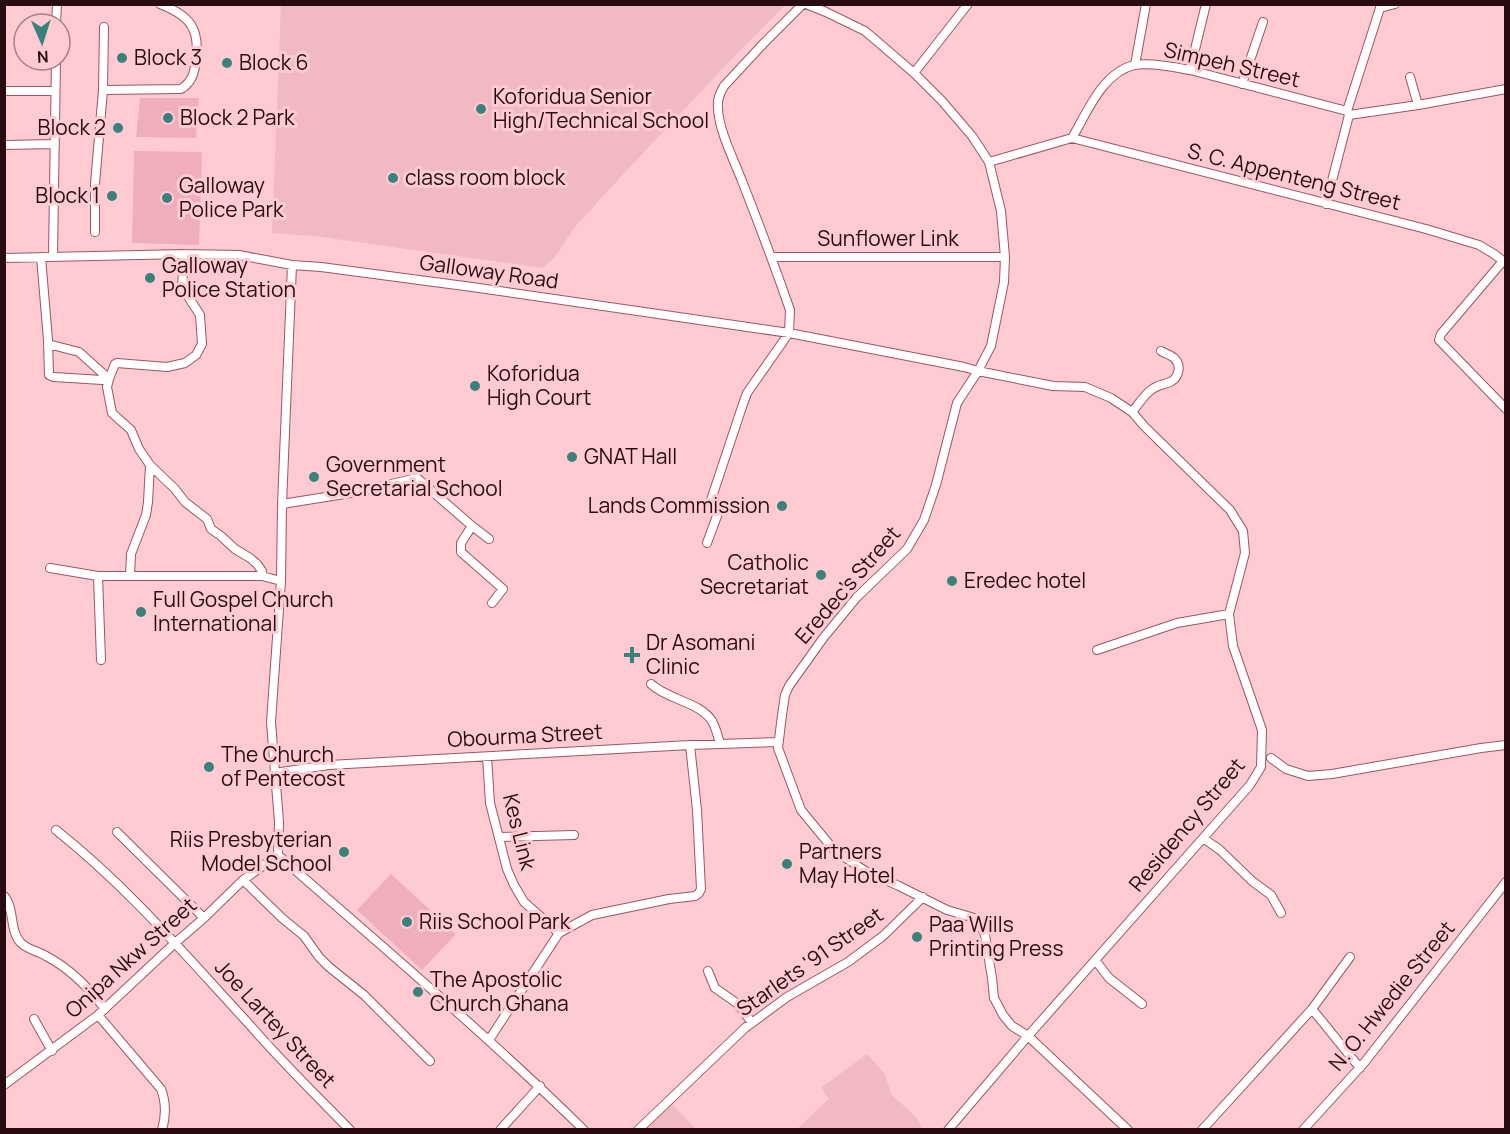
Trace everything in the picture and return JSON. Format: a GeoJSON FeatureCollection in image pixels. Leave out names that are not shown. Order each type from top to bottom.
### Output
{"type":"FeatureCollection","features":[{"type":"Feature","properties":{"kind":"street"},"geometry":{"type":"LineString","coordinates":[[103,90],[181,89],[191,81],[198,39],[189,22],[176,11],[160,4]]}},
{"type":"Feature","properties":{"kind":"street"},"geometry":{"type":"LineString","coordinates":[[707,543],[717,516],[711,500],[743,404],[747,393],[789,333],[790,310],[772,257],[724,135],[717,110],[718,102],[724,86],[804,4]]}},
{"type":"Feature","properties":{"kind":"street","name":"Eredec's Street"},"geometry":{"type":"LineString","coordinates":[[804,4],[865,31],[914,72],[972,136],[989,162],[1001,210],[1005,257],[1004,282],[991,346],[957,403],[924,520],[907,549],[857,597],[824,637],[789,686],[785,695],[778,748],[801,810],[834,850],[865,871],[947,910],[977,920],[987,946],[994,998],[1003,1015],[1012,1026],[1028,1036],[1128,1130]]}},
{"type":"Feature","properties":{"kind":"street"},"geometry":{"type":"LineString","coordinates":[[914,72],[968,4]]}},
{"type":"Feature","properties":{"kind":"street"},"geometry":{"type":"LineString","coordinates":[[1135,65],[1146,4]]}},
{"type":"Feature","properties":{"kind":"street"},"geometry":{"type":"LineString","coordinates":[[1190,70],[1206,4]]}},
{"type":"Feature","properties":{"kind":"street"},"geometry":{"type":"LineString","coordinates":[[1326,204],[1348,113],[1380,6],[1395,4]]}},
{"type":"Feature","properties":{"kind":"street"},"geometry":{"type":"LineString","coordinates":[[1242,84],[1263,22]]}},
{"type":"Feature","properties":{"kind":"street"},"geometry":{"type":"LineString","coordinates":[[95,232],[95,183],[103,90],[105,27]]}},
{"type":"Feature","properties":{"kind":"street","name":"Simpeh Street"},"geometry":{"type":"LineString","coordinates":[[1072,138],[1100,90],[1116,73],[1135,65],[1166,65],[1190,70],[1348,113]]}},
{"type":"Feature","properties":{"kind":"street"},"geometry":{"type":"LineString","coordinates":[[53,257],[56,72]]}},
{"type":"Feature","properties":{"kind":"street"},"geometry":{"type":"LineString","coordinates":[[1410,77],[1418,105]]}},
{"type":"Feature","properties":{"kind":"street"},"geometry":{"type":"LineString","coordinates":[[1348,113],[1418,105],[1506,90]]}},
{"type":"Feature","properties":{"kind":"street"},"geometry":{"type":"LineString","coordinates":[[4,91],[55,91]]}},
{"type":"Feature","properties":{"kind":"street"},"geometry":{"type":"LineString","coordinates":[[989,162],[1072,138]]}},
{"type":"Feature","properties":{"kind":"street","name":"S. C. Appenteng Street"},"geometry":{"type":"LineString","coordinates":[[1072,138],[1426,229],[1470,242],[1487,249],[1505,261]]}},
{"type":"Feature","properties":{"kind":"street"},"geometry":{"type":"LineString","coordinates":[[4,145],[55,144]]}},
{"type":"Feature","properties":{"kind":"street"},"geometry":{"type":"LineString","coordinates":[[184,254],[182,287],[200,315],[202,344],[196,355],[185,363],[167,368],[115,364],[107,387],[112,413],[131,430],[139,449],[150,465],[185,502],[207,519],[211,529],[257,564],[262,571],[262,576]]}},
{"type":"Feature","properties":{"kind":"street","name":"Galloway Road"},"geometry":{"type":"LineString","coordinates":[[4,258],[238,255],[292,265],[460,285],[789,333],[964,367]]}},
{"type":"Feature","properties":{"kind":"street"},"geometry":{"type":"LineString","coordinates":[[41,257],[49,373],[51,376],[102,381],[109,379]]}},
{"type":"Feature","properties":{"kind":"street","name":"Sunflower Link"},"geometry":{"type":"LineString","coordinates":[[772,257],[1005,257]]}},
{"type":"Feature","properties":{"kind":"street"},"geometry":{"type":"LineString","coordinates":[[1505,261],[1441,334],[1439,340],[1506,409]]}},
{"type":"Feature","properties":{"kind":"street"},"geometry":{"type":"LineString","coordinates":[[292,265],[281,581],[271,722],[279,822],[279,855],[489,1040],[584,1130]]}},
{"type":"Feature","properties":{"kind":"street"},"geometry":{"type":"LineString","coordinates":[[48,344],[79,352],[109,379]]}},
{"type":"Feature","properties":{"kind":"street"},"geometry":{"type":"LineString","coordinates":[[1132,412],[1149,391],[1170,382],[1177,376],[1179,370],[1174,358],[1161,351]]}},
{"type":"Feature","properties":{"kind":"street","name":"Residency Street"},"geometry":{"type":"LineString","coordinates":[[948,1130],[1250,785],[1261,767],[1262,730],[1233,646],[1229,614],[1245,553],[1243,531],[1230,510],[1145,428],[1132,412],[1111,398],[1085,387],[1053,386],[964,367]]}},
{"type":"Feature","properties":{"kind":"street"},"geometry":{"type":"LineString","coordinates":[[130,576],[131,554],[146,514],[150,465]]}},
{"type":"Feature","properties":{"kind":"street"},"geometry":{"type":"LineString","coordinates":[[282,504],[357,492],[417,478],[489,539]]}},
{"type":"Feature","properties":{"kind":"street"},"geometry":{"type":"LineString","coordinates":[[472,526],[461,543],[461,552],[503,589],[492,603]]}},
{"type":"Feature","properties":{"kind":"street"},"geometry":{"type":"LineString","coordinates":[[50,568],[98,576],[262,576],[281,581]]}},
{"type":"Feature","properties":{"kind":"street"},"geometry":{"type":"LineString","coordinates":[[98,576],[101,660]]}},
{"type":"Feature","properties":{"kind":"street"},"geometry":{"type":"LineString","coordinates":[[1097,650],[1177,623],[1229,614]]}},
{"type":"Feature","properties":{"kind":"street"},"geometry":{"type":"LineString","coordinates":[[651,684],[663,693],[702,711],[713,723],[720,744]]}},
{"type":"Feature","properties":{"kind":"street","name":"Obourma Street"},"geometry":{"type":"LineString","coordinates":[[274,773],[329,765],[778,742]]}},
{"type":"Feature","properties":{"kind":"street"},"geometry":{"type":"LineString","coordinates":[[489,1040],[559,933],[592,915],[695,896],[699,893],[701,889],[697,810],[690,745]]}},
{"type":"Feature","properties":{"kind":"street"},"geometry":{"type":"LineString","coordinates":[[1271,758],[1286,769],[1308,776],[1506,745]]}},
{"type":"Feature","properties":{"kind":"street","name":"Kes Link"},"geometry":{"type":"LineString","coordinates":[[487,757],[490,803],[507,869],[524,902],[559,933]]}},
{"type":"Feature","properties":{"kind":"street","name":"Joe Lartey Street"},"geometry":{"type":"LineString","coordinates":[[56,830],[114,880],[350,1130]]}},
{"type":"Feature","properties":{"kind":"street"},"geometry":{"type":"LineString","coordinates":[[117,832],[204,918]]}},
{"type":"Feature","properties":{"kind":"street"},"geometry":{"type":"LineString","coordinates":[[499,837],[574,835]]}},
{"type":"Feature","properties":{"kind":"street"},"geometry":{"type":"LineString","coordinates":[[1203,838],[1271,895],[1281,913]]}},
{"type":"Feature","properties":{"kind":"street","name":"Onipa Nkw Street"},"geometry":{"type":"LineString","coordinates":[[4,1085],[98,1015],[243,880],[279,855]]}},
{"type":"Feature","properties":{"kind":"street"},"geometry":{"type":"LineString","coordinates":[[243,880],[304,936],[324,963],[363,995],[430,1061]]}},
{"type":"Feature","properties":{"kind":"street","name":"N. O. Hwedie Street"},"geometry":{"type":"LineString","coordinates":[[1304,1130],[1360,1068],[1506,882]]}},
{"type":"Feature","properties":{"kind":"street"},"geometry":{"type":"LineString","coordinates":[[4,896],[8,900],[11,918],[20,943],[31,950],[45,954],[62,966],[93,993],[105,1009]]}},
{"type":"Feature","properties":{"kind":"street","name":"Starlets '91 Street"},"geometry":{"type":"LineString","coordinates":[[638,1130],[752,1023],[787,997],[848,962],[883,936],[923,897]]}},
{"type":"Feature","properties":{"kind":"street"},"geometry":{"type":"LineString","coordinates":[[1202,1130],[1312,1009],[1350,957]]}},
{"type":"Feature","properties":{"kind":"street"},"geometry":{"type":"LineString","coordinates":[[1095,960],[1109,978],[1142,1004]]}},
{"type":"Feature","properties":{"kind":"street"},"geometry":{"type":"LineString","coordinates":[[708,971],[715,988],[738,1004],[752,1023]]}},
{"type":"Feature","properties":{"kind":"street"},"geometry":{"type":"LineString","coordinates":[[1312,1009],[1360,1068]]}},
{"type":"Feature","properties":{"kind":"street"},"geometry":{"type":"LineString","coordinates":[[98,1015],[161,1089],[165,1099],[165,1120],[162,1130]]}},
{"type":"Feature","properties":{"kind":"street"},"geometry":{"type":"LineString","coordinates":[[34,1019],[52,1051]]}},
{"type":"Feature","properties":{"kind":"street"},"geometry":{"type":"LineString","coordinates":[[500,1130],[540,1086]]}},
{"type":"Feature","properties":{"kind":"shaded area","name":"Koforidua Senior High/Technical School"},"geometry":{"type":"Polygon","coordinates":[[[281,4],[785,5],[627,170],[575,227],[554,258],[543,268],[314,236],[272,233],[281,4]]]}},
{"type":"Feature","properties":{"kind":"shaded area","name":"Block 2 Park"},"geometry":{"type":"Polygon","coordinates":[[[140,98],[199,98],[196,138],[136,137],[140,98]]]}},
{"type":"Feature","properties":{"kind":"shaded area","name":"Galloway Police Park"},"geometry":{"type":"Polygon","coordinates":[[[134,151],[202,152],[199,245],[132,243],[134,151]]]}},
{"type":"Feature","properties":{"kind":"shaded area","name":"Riis School Park"},"geometry":{"type":"Polygon","coordinates":[[[391,874],[456,934],[422,970],[357,910],[391,874]]]}},
{"type":"Feature","properties":{"kind":"shaded area"},"geometry":{"type":"Polygon","coordinates":[[[867,1054],[884,1073],[892,1095],[916,1117],[923,1129],[797,1129],[829,1099],[821,1088],[867,1054]]]}},
{"type":"Feature","properties":{"kind":"shaded area"},"geometry":{"type":"Polygon","coordinates":[[[671,1103],[696,1129],[644,1130],[671,1103]]]}},
{"type":"Feature","properties":{"kind":"place","name":"Block 3"},"geometry":{"type":"Point","coordinates":[122,58]}},
{"type":"Feature","properties":{"kind":"place","name":"Block 6"},"geometry":{"type":"Point","coordinates":[227,63]}},
{"type":"Feature","properties":{"kind":"place","name":"Koforidua Senior High/Technical School"},"geometry":{"type":"Point","coordinates":[481,109]}},
{"type":"Feature","properties":{"kind":"place","name":"Block 2 Park"},"geometry":{"type":"Point","coordinates":[168,118]}},
{"type":"Feature","properties":{"kind":"place","name":"Block 2"},"geometry":{"type":"Point","coordinates":[118,128]}},
{"type":"Feature","properties":{"kind":"place","name":"class room block"},"geometry":{"type":"Point","coordinates":[393,178]}},
{"type":"Feature","properties":{"kind":"place","name":"Block 1"},"geometry":{"type":"Point","coordinates":[112,196]}},
{"type":"Feature","properties":{"kind":"place","name":"Galloway Police Park"},"geometry":{"type":"Point","coordinates":[167,198]}},
{"type":"Feature","properties":{"kind":"place","name":"Galloway Police Station"},"geometry":{"type":"Point","coordinates":[150,278]}},
{"type":"Feature","properties":{"kind":"place","name":"Koforidua High Court"},"geometry":{"type":"Point","coordinates":[475,386]}},
{"type":"Feature","properties":{"kind":"place","name":"GNAT Hall"},"geometry":{"type":"Point","coordinates":[572,457]}},
{"type":"Feature","properties":{"kind":"place","name":"Government Secretarial School"},"geometry":{"type":"Point","coordinates":[314,477]}},
{"type":"Feature","properties":{"kind":"place","name":"Lands Commission"},"geometry":{"type":"Point","coordinates":[782,506]}},
{"type":"Feature","properties":{"kind":"place","name":"Catholic Secretariat"},"geometry":{"type":"Point","coordinates":[821,575]}},
{"type":"Feature","properties":{"kind":"place","name":"Eredec hotel"},"geometry":{"type":"Point","coordinates":[952,581]}},
{"type":"Feature","properties":{"kind":"place","name":"Full Gospel Church International"},"geometry":{"type":"Point","coordinates":[141,612]}},
{"type":"Feature","properties":{"kind":"place","name":"Dr Asomani Clinic"},"geometry":{"type":"Point","coordinates":[632,655]}},
{"type":"Feature","properties":{"kind":"place","name":"The Church of Pentecost"},"geometry":{"type":"Point","coordinates":[209,767]}},
{"type":"Feature","properties":{"kind":"place","name":"Riis Presbyterian Model School"},"geometry":{"type":"Point","coordinates":[344,852]}},
{"type":"Feature","properties":{"kind":"place","name":"Partners May Hotel"},"geometry":{"type":"Point","coordinates":[787,864]}},
{"type":"Feature","properties":{"kind":"place","name":"Riis School Park"},"geometry":{"type":"Point","coordinates":[407,922]}},
{"type":"Feature","properties":{"kind":"place","name":"Paa Wills Printing Press"},"geometry":{"type":"Point","coordinates":[917,937]}},
{"type":"Feature","properties":{"kind":"place","name":"The Apostolic Church Ghana"},"geometry":{"type":"Point","coordinates":[418,992]}}]}
